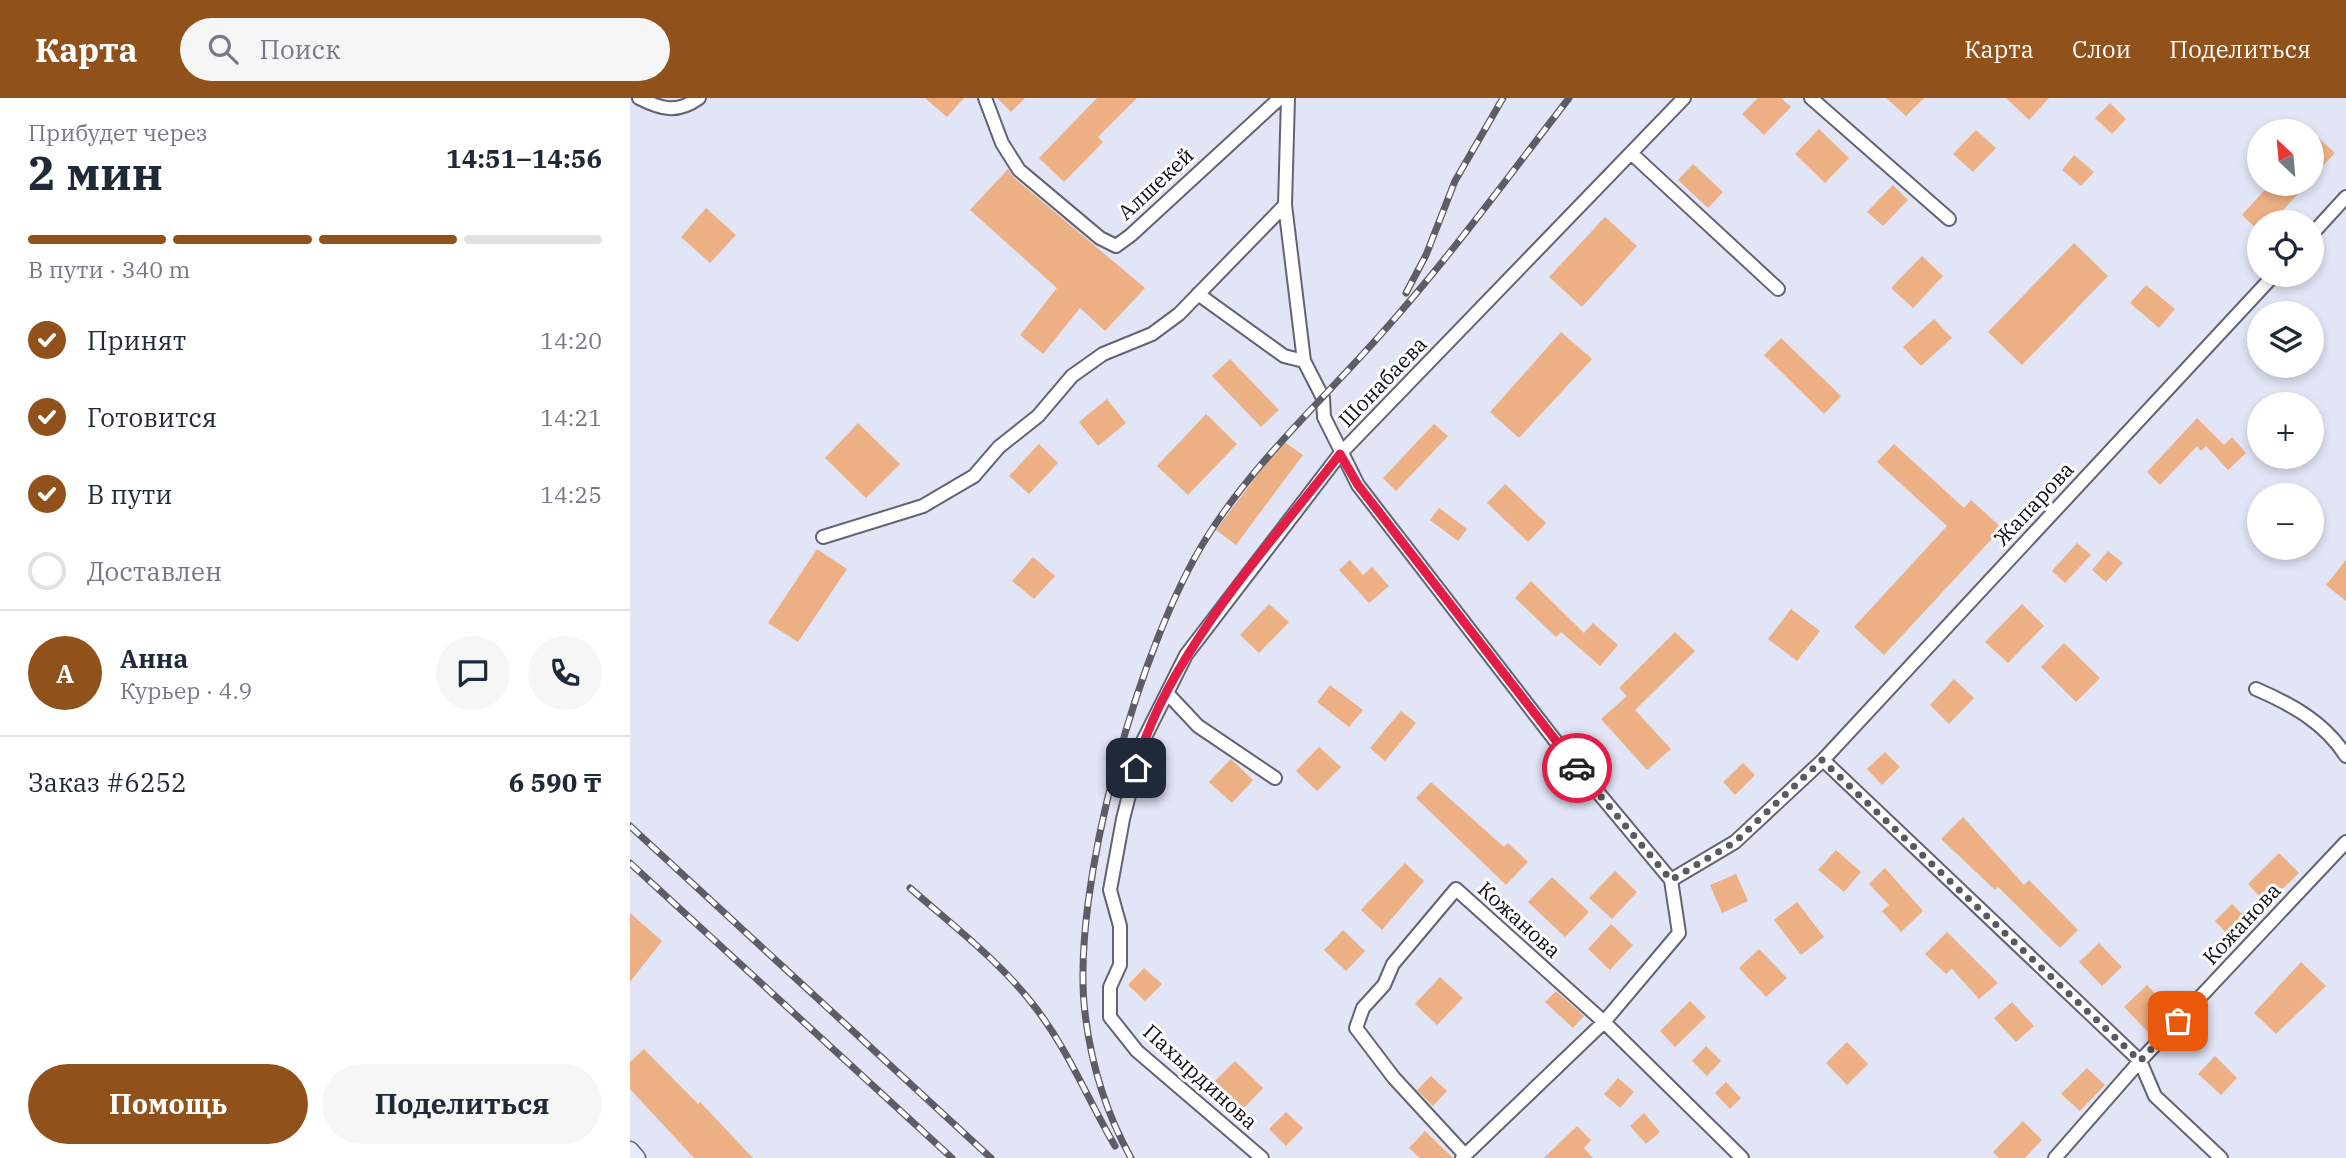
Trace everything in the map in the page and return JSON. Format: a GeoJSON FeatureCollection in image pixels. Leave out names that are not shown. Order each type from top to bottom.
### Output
{"type":"FeatureCollection","features":[{"type":"Feature","properties":{"kind":"main road"},"geometry":{"type":"LineString","coordinates":[[630,1150],[637,1158]]}},
{"type":"Feature","properties":{"kind":"street"},"geometry":{"type":"LineString","coordinates":[[639,98],[657,107],[678,110],[699,98]]}},
{"type":"Feature","properties":{"kind":"street","name":"Алшекей"},"geometry":{"type":"LineString","coordinates":[[985,98],[1002,143],[1019,170],[1100,239],[1116,246],[1280,98]]}},
{"type":"Feature","properties":{"kind":"street"},"geometry":{"type":"LineString","coordinates":[[1288,98],[1285,205],[1304,361],[1323,398],[1324,417],[1340,454],[1358,485],[1561,748],[1671,880],[1679,933],[1604,1022],[1464,1156]]}},
{"type":"Feature","properties":{"kind":"street","name":"Шонабаева"},"geometry":{"type":"LineString","coordinates":[[1123,819],[1142,743],[1186,654],[1340,454],[1684,98]]}},
{"type":"Feature","properties":{"kind":"street"},"geometry":{"type":"LineString","coordinates":[[1811,98],[1948,219]]}},
{"type":"Feature","properties":{"kind":"street"},"geometry":{"type":"LineString","coordinates":[[1631,153],[1778,289]]}},
{"type":"Feature","properties":{"kind":"street"},"geometry":{"type":"LineString","coordinates":[[2324,221],[2346,197]]}},
{"type":"Feature","properties":{"kind":"street"},"geometry":{"type":"LineString","coordinates":[[823,537],[923,506],[974,476],[999,447],[1038,416],[1072,376],[1103,354],[1152,334],[1198,294],[1285,205]]}},
{"type":"Feature","properties":{"kind":"street","name":"Жапарова"},"geometry":{"type":"LineString","coordinates":[[1671,880],[1735,842],[1822,760],[2263,287]]}},
{"type":"Feature","properties":{"kind":"street"},"geometry":{"type":"LineString","coordinates":[[1198,294],[1284,356],[1304,361]]}},
{"type":"Feature","properties":{"kind":"street"},"geometry":{"type":"LineString","coordinates":[[2256,689],[2316,722],[2332,734],[2346,756]]}},
{"type":"Feature","properties":{"kind":"street"},"geometry":{"type":"LineString","coordinates":[[1167,693],[1186,717],[1275,778]]}},
{"type":"Feature","properties":{"kind":"street"},"geometry":{"type":"LineString","coordinates":[[1822,760],[2140,1061],[2155,1096],[2221,1158]]}},
{"type":"Feature","properties":{"kind":"street","name":"Пахырдинова"},"geometry":{"type":"LineString","coordinates":[[1123,819],[1110,890],[1120,926],[1120,965],[1110,987],[1110,1017],[1137,1051],[1262,1158]]}},
{"type":"Feature","properties":{"kind":"street","name":"Кожанова"},"geometry":{"type":"LineString","coordinates":[[2055,1158],[2140,1061],[2346,842]]}},
{"type":"Feature","properties":{"kind":"street","name":"Кожанова"},"geometry":{"type":"LineString","coordinates":[[1464,1156],[1394,1078],[1356,1028],[1363,1008],[1384,985],[1393,964],[1456,889],[1604,1022],[1742,1158]]}},
{"type":"Feature","properties":{"kind":"building"},"geometry":{"type":"Polygon","coordinates":[[[925,98],[964,98],[947,117],[925,98]]]}},
{"type":"Feature","properties":{"kind":"building"},"geometry":{"type":"Polygon","coordinates":[[[997,98],[1025,98],[1011,112],[997,98]]]}},
{"type":"Feature","properties":{"kind":"building"},"geometry":{"type":"Polygon","coordinates":[[[1097,98],[1137,98],[1098,137],[1103,142],[1064,182],[1039,158],[1097,98]]]}},
{"type":"Feature","properties":{"kind":"building"},"geometry":{"type":"Polygon","coordinates":[[[1758,98],[1781,98],[1791,107],[1764,135],[1742,114],[1758,98]]]}},
{"type":"Feature","properties":{"kind":"building"},"geometry":{"type":"Polygon","coordinates":[[[1886,98],[1924,98],[1906,116],[1886,98]]]}},
{"type":"Feature","properties":{"kind":"building"},"geometry":{"type":"Polygon","coordinates":[[[2006,98],[2049,98],[2029,120],[2006,98]]]}},
{"type":"Feature","properties":{"kind":"building"},"geometry":{"type":"Polygon","coordinates":[[[2110,103],[2126,119],[2112,134],[2095,118],[2110,103]]]}},
{"type":"Feature","properties":{"kind":"building"},"geometry":{"type":"Polygon","coordinates":[[[1819,129],[1849,158],[1825,183],[1795,154],[1819,129]]]}},
{"type":"Feature","properties":{"kind":"building"},"geometry":{"type":"Polygon","coordinates":[[[1976,130],[1996,148],[1973,172],[1953,154],[1976,130]]]}},
{"type":"Feature","properties":{"kind":"building"},"geometry":{"type":"Polygon","coordinates":[[[2324,143],[2335,153],[2324,165],[2324,143]]]}},
{"type":"Feature","properties":{"kind":"building"},"geometry":{"type":"Polygon","coordinates":[[[2074,155],[2094,172],[2081,186],[2062,170],[2074,155]]]}},
{"type":"Feature","properties":{"kind":"building"},"geometry":{"type":"Polygon","coordinates":[[[1693,164],[1723,192],[1708,208],[1678,180],[1693,164]]]}},
{"type":"Feature","properties":{"kind":"building"},"geometry":{"type":"Polygon","coordinates":[[[1008,169],[1013,177],[1145,288],[1105,331],[1080,308],[1043,354],[1020,335],[1057,288],[970,210],[1008,169]]]}},
{"type":"Feature","properties":{"kind":"building"},"geometry":{"type":"Polygon","coordinates":[[[1893,185],[1908,200],[1883,226],[1867,212],[1893,185]]]}},
{"type":"Feature","properties":{"kind":"building"},"geometry":{"type":"Polygon","coordinates":[[[2259,196],[2296,196],[2283,210],[2247,210],[2247,220],[2242,215],[2259,196]]]}},
{"type":"Feature","properties":{"kind":"building"},"geometry":{"type":"Polygon","coordinates":[[[706,208],[736,235],[710,263],[681,237],[706,208]]]}},
{"type":"Feature","properties":{"kind":"building"},"geometry":{"type":"Polygon","coordinates":[[[1605,217],[1637,246],[1582,307],[1549,277],[1605,217]]]}},
{"type":"Feature","properties":{"kind":"building"},"geometry":{"type":"Polygon","coordinates":[[[2074,243],[2108,276],[2022,365],[1988,332],[2074,243]]]}},
{"type":"Feature","properties":{"kind":"building"},"geometry":{"type":"Polygon","coordinates":[[[1922,256],[1943,276],[1913,308],[1891,288],[1922,256]]]}},
{"type":"Feature","properties":{"kind":"building"},"geometry":{"type":"Polygon","coordinates":[[[2146,285],[2175,309],[2159,328],[2130,303],[2146,285]]]}},
{"type":"Feature","properties":{"kind":"building"},"geometry":{"type":"Polygon","coordinates":[[[1934,319],[1952,338],[1921,366],[1903,347],[1934,319]]]}},
{"type":"Feature","properties":{"kind":"building"},"geometry":{"type":"Polygon","coordinates":[[[1561,332],[1592,359],[1519,438],[1490,412],[1561,332]]]}},
{"type":"Feature","properties":{"kind":"building"},"geometry":{"type":"Polygon","coordinates":[[[1781,338],[1841,396],[1824,414],[1764,355],[1781,338]]]}},
{"type":"Feature","properties":{"kind":"building"},"geometry":{"type":"Polygon","coordinates":[[[1230,359],[1279,410],[1261,427],[1212,376],[1230,359]]]}},
{"type":"Feature","properties":{"kind":"building"},"geometry":{"type":"Polygon","coordinates":[[[1107,399],[1126,423],[1098,446],[1079,422],[1107,399]]]}},
{"type":"Feature","properties":{"kind":"building"},"geometry":{"type":"Polygon","coordinates":[[[1206,414],[1237,444],[1188,495],[1157,466],[1206,414]]]}},
{"type":"Feature","properties":{"kind":"building"},"geometry":{"type":"Polygon","coordinates":[[[2197,418],[2224,445],[2232,437],[2246,453],[2228,470],[2206,446],[2201,451],[2197,446],[2160,485],[2147,472],[2197,418]]]}},
{"type":"Feature","properties":{"kind":"building"},"geometry":{"type":"Polygon","coordinates":[[[858,423],[900,464],[866,498],[825,458],[858,423]]]}},
{"type":"Feature","properties":{"kind":"building"},"geometry":{"type":"Polygon","coordinates":[[[1434,424],[1448,436],[1396,491],[1383,478],[1434,424]]]}},
{"type":"Feature","properties":{"kind":"building"},"geometry":{"type":"Polygon","coordinates":[[[1283,441],[1303,455],[1236,545],[1216,530],[1283,441]]]}},
{"type":"Feature","properties":{"kind":"building"},"geometry":{"type":"Polygon","coordinates":[[[1039,444],[1058,463],[1029,494],[1009,476],[1039,444]]]}},
{"type":"Feature","properties":{"kind":"building"},"geometry":{"type":"Polygon","coordinates":[[[1894,444],[1964,508],[1971,500],[2002,528],[1884,655],[1854,627],[1947,526],[1877,462],[1894,444]]]}},
{"type":"Feature","properties":{"kind":"building"},"geometry":{"type":"Polygon","coordinates":[[[1505,484],[1546,523],[1528,542],[1487,503],[1505,484]]]}},
{"type":"Feature","properties":{"kind":"building"},"geometry":{"type":"Polygon","coordinates":[[[1439,508],[1467,529],[1458,541],[1430,520],[1439,508]]]}},
{"type":"Feature","properties":{"kind":"building"},"geometry":{"type":"Polygon","coordinates":[[[2077,543],[2091,555],[2065,583],[2052,571],[2077,543]]]}},
{"type":"Feature","properties":{"kind":"building"},"geometry":{"type":"Polygon","coordinates":[[[817,549],[847,569],[798,642],[768,623],[817,549]]]}},
{"type":"Feature","properties":{"kind":"building"},"geometry":{"type":"Polygon","coordinates":[[[2108,551],[2123,563],[2106,582],[2092,570],[2108,551]]]}},
{"type":"Feature","properties":{"kind":"building"},"geometry":{"type":"Polygon","coordinates":[[[1033,557],[1055,576],[1034,599],[1012,581],[1033,557]]]}},
{"type":"Feature","properties":{"kind":"building"},"geometry":{"type":"Polygon","coordinates":[[[1350,560],[1363,575],[1372,567],[1389,586],[1369,603],[1339,570],[1350,560]]]}},
{"type":"Feature","properties":{"kind":"building"},"geometry":{"type":"Polygon","coordinates":[[[2346,560],[2346,601],[2326,585],[2346,560]]]}},
{"type":"Feature","properties":{"kind":"building"},"geometry":{"type":"Polygon","coordinates":[[[1531,581],[1584,633],[1593,623],[1618,645],[1600,666],[1561,632],[1556,637],[1515,598],[1531,581]]]}},
{"type":"Feature","properties":{"kind":"building"},"geometry":{"type":"Polygon","coordinates":[[[1269,604],[1289,622],[1259,653],[1240,635],[1269,604]]]}},
{"type":"Feature","properties":{"kind":"building"},"geometry":{"type":"Polygon","coordinates":[[[2022,604],[2044,626],[2008,663],[1985,642],[2022,604]]]}},
{"type":"Feature","properties":{"kind":"building"},"geometry":{"type":"Polygon","coordinates":[[[1791,609],[1820,631],[1797,661],[1768,639],[1791,609]]]}},
{"type":"Feature","properties":{"kind":"building"},"geometry":{"type":"Polygon","coordinates":[[[1675,632],[1695,651],[1635,710],[1671,749],[1647,770],[1601,719],[1627,696],[1619,688],[1675,632]]]}},
{"type":"Feature","properties":{"kind":"building"},"geometry":{"type":"Polygon","coordinates":[[[2064,643],[2100,678],[2076,702],[2041,667],[2064,643]]]}},
{"type":"Feature","properties":{"kind":"building"},"geometry":{"type":"Polygon","coordinates":[[[1954,679],[1974,698],[1949,724],[1930,705],[1954,679]]]}},
{"type":"Feature","properties":{"kind":"building"},"geometry":{"type":"Polygon","coordinates":[[[1330,685],[1363,710],[1349,727],[1317,702],[1330,685]]]}},
{"type":"Feature","properties":{"kind":"building"},"geometry":{"type":"Polygon","coordinates":[[[1401,711],[1416,723],[1385,761],[1370,748],[1401,711]]]}},
{"type":"Feature","properties":{"kind":"building"},"geometry":{"type":"Polygon","coordinates":[[[1319,747],[1341,767],[1317,791],[1296,771],[1319,747]]]}},
{"type":"Feature","properties":{"kind":"building"},"geometry":{"type":"Polygon","coordinates":[[[1885,752],[1900,767],[1882,785],[1867,769],[1885,752]]]}},
{"type":"Feature","properties":{"kind":"building"},"geometry":{"type":"Polygon","coordinates":[[[1231,759],[1253,780],[1232,803],[1209,782],[1231,759]]]}},
{"type":"Feature","properties":{"kind":"building"},"geometry":{"type":"Polygon","coordinates":[[[1743,763],[1755,775],[1735,795],[1723,782],[1743,763]]]}},
{"type":"Feature","properties":{"kind":"building"},"geometry":{"type":"Polygon","coordinates":[[[1431,782],[1504,847],[1508,843],[1528,862],[1506,885],[1416,798],[1431,782]]]}},
{"type":"Feature","properties":{"kind":"building"},"geometry":{"type":"Polygon","coordinates":[[[1963,817],[2024,885],[2029,880],[2078,930],[2060,948],[1998,887],[1995,890],[1941,839],[1963,817]]]}},
{"type":"Feature","properties":{"kind":"building"},"geometry":{"type":"Polygon","coordinates":[[[1836,850],[1861,872],[1844,892],[1818,870],[1836,850]]]}},
{"type":"Feature","properties":{"kind":"building"},"geometry":{"type":"Polygon","coordinates":[[[2279,853],[2299,873],[2267,904],[2248,884],[2279,853]]]}},
{"type":"Feature","properties":{"kind":"building"},"geometry":{"type":"Polygon","coordinates":[[[1405,863],[1424,881],[1382,930],[1361,910],[1405,863]]]}},
{"type":"Feature","properties":{"kind":"building"},"geometry":{"type":"Polygon","coordinates":[[[1885,868],[1923,911],[1901,932],[1882,911],[1889,905],[1869,884],[1885,868]]]}},
{"type":"Feature","properties":{"kind":"building"},"geometry":{"type":"Polygon","coordinates":[[[1615,871],[1637,892],[1612,919],[1589,898],[1615,871]]]}},
{"type":"Feature","properties":{"kind":"building"},"geometry":{"type":"Polygon","coordinates":[[[1736,874],[1748,901],[1722,913],[1710,885],[1736,874]]]}},
{"type":"Feature","properties":{"kind":"building"},"geometry":{"type":"Polygon","coordinates":[[[1552,877],[1589,912],[1565,937],[1528,902],[1552,877]]]}},
{"type":"Feature","properties":{"kind":"building"},"geometry":{"type":"Polygon","coordinates":[[[1797,902],[1824,937],[1801,955],[1774,920],[1797,902]]]}},
{"type":"Feature","properties":{"kind":"building"},"geometry":{"type":"Polygon","coordinates":[[[2232,904],[2252,924],[2234,941],[2215,921],[2232,904]]]}},
{"type":"Feature","properties":{"kind":"building"},"geometry":{"type":"Polygon","coordinates":[[[630,913],[662,941],[630,982],[630,913]]]}},
{"type":"Feature","properties":{"kind":"building"},"geometry":{"type":"Polygon","coordinates":[[[1611,924],[1633,945],[1610,970],[1588,949],[1611,924]]]}},
{"type":"Feature","properties":{"kind":"building"},"geometry":{"type":"Polygon","coordinates":[[[1343,930],[1365,951],[1346,971],[1324,950],[1343,930]]]}},
{"type":"Feature","properties":{"kind":"building"},"geometry":{"type":"Polygon","coordinates":[[[1947,932],[1998,983],[1979,999],[1952,969],[1946,974],[1925,954],[1947,932]]]}},
{"type":"Feature","properties":{"kind":"building"},"geometry":{"type":"Polygon","coordinates":[[[2099,943],[2122,967],[2102,986],[2079,962],[2099,943]]]}},
{"type":"Feature","properties":{"kind":"building"},"geometry":{"type":"Polygon","coordinates":[[[1759,949],[1787,978],[1766,997],[1739,968],[1759,949]]]}},
{"type":"Feature","properties":{"kind":"building"},"geometry":{"type":"Polygon","coordinates":[[[2301,962],[2326,986],[2276,1034],[2254,1013],[2301,962]]]}},
{"type":"Feature","properties":{"kind":"building"},"geometry":{"type":"Polygon","coordinates":[[[1144,968],[1162,984],[1145,1001],[1128,985],[1144,968]]]}},
{"type":"Feature","properties":{"kind":"building"},"geometry":{"type":"Polygon","coordinates":[[[1440,977],[1463,998],[1437,1025],[1415,1004],[1440,977]]]}},
{"type":"Feature","properties":{"kind":"building"},"geometry":{"type":"Polygon","coordinates":[[[2147,985],[2171,1010],[2148,1032],[2124,1007],[2147,985]]]}},
{"type":"Feature","properties":{"kind":"building"},"geometry":{"type":"Polygon","coordinates":[[[1556,991],[1584,1016],[1573,1028],[1545,1002],[1556,991]]]}},
{"type":"Feature","properties":{"kind":"building"},"geometry":{"type":"Polygon","coordinates":[[[1690,1001],[1706,1017],[1675,1047],[1660,1031],[1690,1001]]]}},
{"type":"Feature","properties":{"kind":"building"},"geometry":{"type":"Polygon","coordinates":[[[2012,1002],[2034,1026],[2016,1042],[1994,1018],[2012,1002]]]}},
{"type":"Feature","properties":{"kind":"building"},"geometry":{"type":"Polygon","coordinates":[[[1847,1042],[1868,1064],[1847,1085],[1826,1063],[1847,1042]]]}},
{"type":"Feature","properties":{"kind":"building"},"geometry":{"type":"Polygon","coordinates":[[[1706,1046],[1721,1061],[1707,1076],[1692,1061],[1706,1046]]]}},
{"type":"Feature","properties":{"kind":"building"},"geometry":{"type":"Polygon","coordinates":[[[644,1049],[698,1104],[700,1102],[753,1158],[694,1158],[630,1089],[630,1062],[644,1049]]]}},
{"type":"Feature","properties":{"kind":"building"},"geometry":{"type":"Polygon","coordinates":[[[2215,1056],[2237,1078],[2221,1095],[2198,1074],[2215,1056]]]}},
{"type":"Feature","properties":{"kind":"building"},"geometry":{"type":"Polygon","coordinates":[[[1235,1061],[1263,1088],[1243,1109],[1214,1082],[1235,1061]]]}},
{"type":"Feature","properties":{"kind":"building"},"geometry":{"type":"Polygon","coordinates":[[[2087,1068],[2105,1085],[2080,1111],[2061,1094],[2087,1068]]]}},
{"type":"Feature","properties":{"kind":"building"},"geometry":{"type":"Polygon","coordinates":[[[1431,1076],[1447,1091],[1433,1106],[1417,1090],[1431,1076]]]}},
{"type":"Feature","properties":{"kind":"building"},"geometry":{"type":"Polygon","coordinates":[[[1618,1078],[1634,1092],[1620,1108],[1604,1094],[1618,1078]]]}},
{"type":"Feature","properties":{"kind":"building"},"geometry":{"type":"Polygon","coordinates":[[[1726,1082],[1741,1098],[1730,1109],[1715,1093],[1726,1082]]]}},
{"type":"Feature","properties":{"kind":"building"},"geometry":{"type":"Polygon","coordinates":[[[1286,1112],[1303,1128],[1286,1146],[1269,1129],[1286,1112]]]}},
{"type":"Feature","properties":{"kind":"building"},"geometry":{"type":"Polygon","coordinates":[[[1644,1113],[1660,1132],[1646,1144],[1630,1126],[1644,1113]]]}},
{"type":"Feature","properties":{"kind":"building"},"geometry":{"type":"Polygon","coordinates":[[[2023,1121],[2042,1140],[2025,1158],[1999,1158],[1993,1152],[2023,1121]]]}},
{"type":"Feature","properties":{"kind":"building"},"geometry":{"type":"Polygon","coordinates":[[[1577,1126],[1591,1140],[1584,1148],[1593,1158],[1544,1158],[1577,1126]]]}},
{"type":"Feature","properties":{"kind":"building"},"geometry":{"type":"Polygon","coordinates":[[[1425,1131],[1453,1158],[1420,1158],[1409,1148],[1425,1131]]]}},
{"type":"Feature","properties":{"kind":"railway"},"geometry":{"type":"LineString","coordinates":[[1406,293],[1426,255],[1455,181],[1503,98]]}},
{"type":"Feature","properties":{"kind":"railway"},"geometry":{"type":"LineString","coordinates":[[1131,1158],[1107,1106],[1091,1051],[1085,1013],[1083,961],[1088,901],[1099,836],[1135,701],[1158,639],[1182,583],[1207,537],[1246,482],[1431,276],[1569,98]]}},
{"type":"Feature","properties":{"kind":"railway"},"geometry":{"type":"LineString","coordinates":[[630,826],[991,1158]]}},
{"type":"Feature","properties":{"kind":"railway"},"geometry":{"type":"LineString","coordinates":[[630,863],[952,1158]]}},
{"type":"Feature","properties":{"kind":"railway"},"geometry":{"type":"LineString","coordinates":[[910,888],[989,957],[1031,1002],[1066,1054],[1115,1146]]}},
{"type":"Feature","properties":{"kind":"way so far"},"geometry":{"type":"LineString","coordinates":[[1577,768],[1671,880],[1735,842],[1822,760],[2140,1061],[2178,1021]]}},
{"type":"Feature","properties":{"kind":"route"},"geometry":{"type":"LineString","coordinates":[[1136,768],[1142,743],[1186,654],[1340,454],[1358,485],[1577,768]]}}]}
